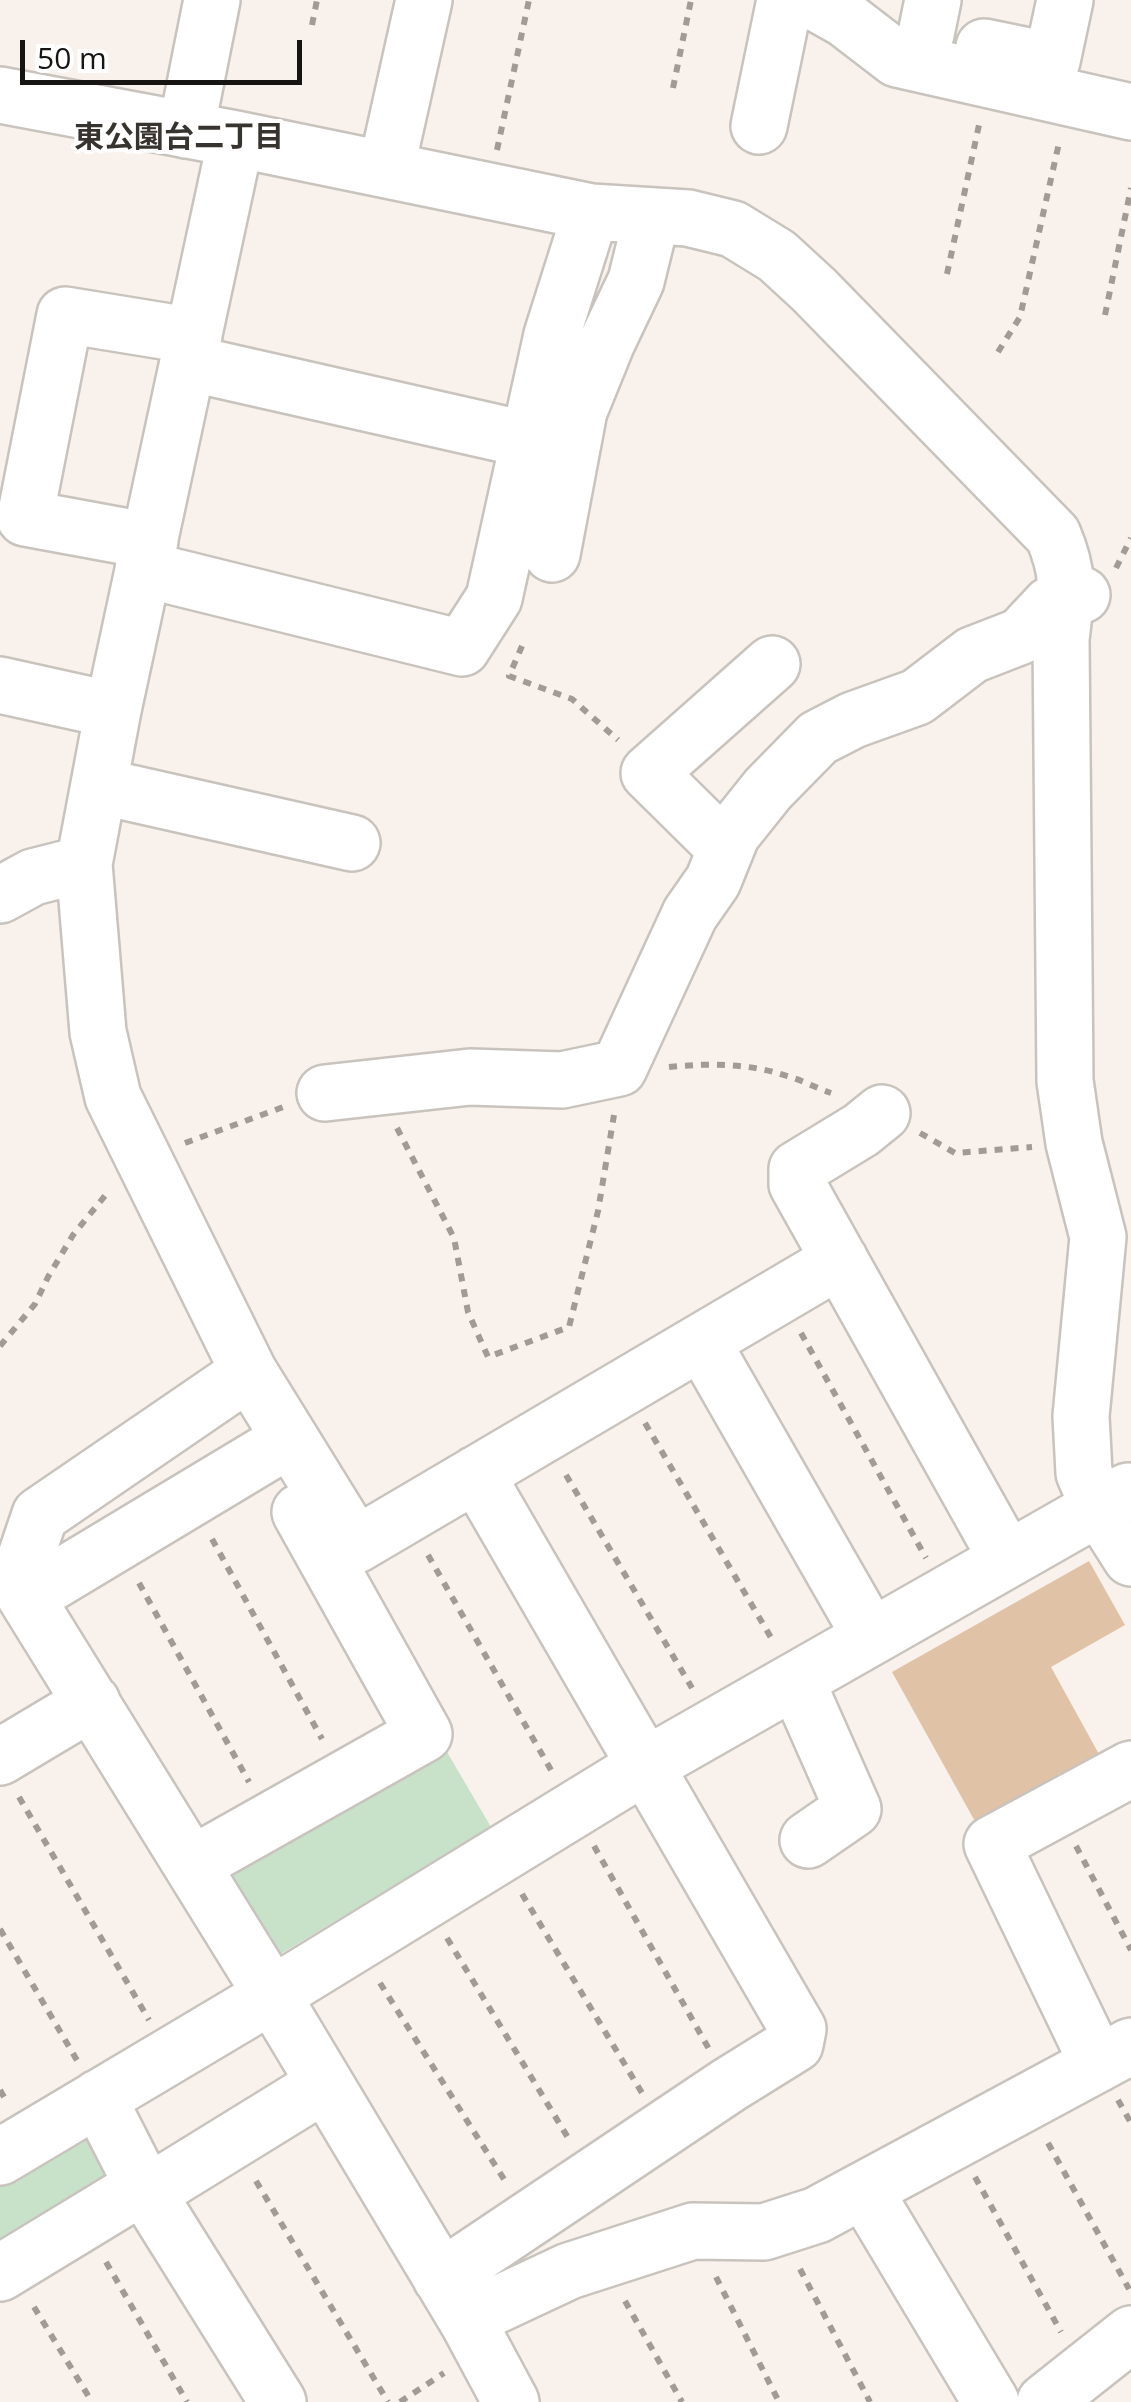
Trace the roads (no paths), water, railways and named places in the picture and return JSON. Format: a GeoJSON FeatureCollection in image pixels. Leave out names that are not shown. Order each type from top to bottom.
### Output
{"type":"FeatureCollection","features":[{"type":"Feature","properties":{"kind":"street"},"geometry":{"type":"LineString","coordinates":[[193,1864],[424,1734],[278,1446],[249,1372],[113,1097],[98,1032],[84,864],[113,710],[192,350],[211,134],[212,0]]}},
{"type":"Feature","properties":{"kind":"street"},"geometry":{"type":"LineString","coordinates":[[386,170],[424,0]]}},
{"type":"Feature","properties":{"kind":"street"},"geometry":{"type":"LineString","coordinates":[[759,126],[785,0]]}},
{"type":"Feature","properties":{"kind":"street"},"geometry":{"type":"LineString","coordinates":[[810,0],[846,18],[913,26],[1052,61],[1065,0]]}},
{"type":"Feature","properties":{"kind":"street"},"geometry":{"type":"LineString","coordinates":[[913,26],[897,59],[1131,112]]}},
{"type":"Feature","properties":{"kind":"street"},"geometry":{"type":"LineString","coordinates":[[0,95],[591,212],[688,218],[734,229],[776,256],[802,280],[1053,536],[1085,594]]}},
{"type":"Feature","properties":{"kind":"street"},"geometry":{"type":"LineString","coordinates":[[529,440],[65,315],[25,518],[462,648],[494,598],[529,440],[552,336],[591,212]]}},
{"type":"Feature","properties":{"kind":"street"},"geometry":{"type":"LineString","coordinates":[[552,554],[579,411],[636,280],[652,216]]}},
{"type":"Feature","properties":{"kind":"street"},"geometry":{"type":"LineString","coordinates":[[350,1090],[470,1077],[562,1080],[619,1068],[690,914],[713,881],[732,834],[818,738],[917,697],[972,655],[1021,636],[1050,606],[1085,594]]}},
{"type":"Feature","properties":{"kind":"street"},"geometry":{"type":"LineString","coordinates":[[1085,594],[1061,639],[1065,1081],[1074,1144],[1115,1228],[1081,1416],[1084,1473],[1115,1498],[1131,1558]]}},
{"type":"Feature","properties":{"kind":"street"},"geometry":{"type":"LineString","coordinates":[[726,849],[649,773],[772,664]]}},
{"type":"Feature","properties":{"kind":"street"},"geometry":{"type":"LineString","coordinates":[[0,686],[113,710]]}},
{"type":"Feature","properties":{"kind":"street"},"geometry":{"type":"LineString","coordinates":[[98,786],[352,843]]}},
{"type":"Feature","properties":{"kind":"street"},"geometry":{"type":"LineString","coordinates":[[0,895],[33,877],[84,864]]}},
{"type":"Feature","properties":{"kind":"street"},"geometry":{"type":"LineString","coordinates":[[882,1113],[797,1168],[797,1184],[1006,1559]]}},
{"type":"Feature","properties":{"kind":"street"},"geometry":{"type":"LineString","coordinates":[[278,1446],[356,1545],[840,1260]]}},
{"type":"Feature","properties":{"kind":"street"},"geometry":{"type":"LineString","coordinates":[[702,1342],[872,1637]]}},
{"type":"Feature","properties":{"kind":"street"},"geometry":{"type":"LineString","coordinates":[[12,1575],[40,1514],[249,1372]]}},
{"type":"Feature","properties":{"kind":"street"},"geometry":{"type":"LineString","coordinates":[[12,1575],[39,1590],[278,1446]]}},
{"type":"Feature","properties":{"kind":"street"},"geometry":{"type":"LineString","coordinates":[[455,2300],[529,2219],[795,2044],[798,2029],[476,1474]]}},
{"type":"Feature","properties":{"kind":"street"},"geometry":{"type":"LineString","coordinates":[[0,2157],[646,1766],[1115,1498]]}},
{"type":"Feature","properties":{"kind":"street"},"geometry":{"type":"LineString","coordinates":[[12,1575],[193,1864],[455,2300],[511,2402]]}},
{"type":"Feature","properties":{"kind":"street"},"geometry":{"type":"LineString","coordinates":[[796,1680],[853,1809],[808,1840]]}},
{"type":"Feature","properties":{"kind":"street"},"geometry":{"type":"LineString","coordinates":[[5,1769],[92,1702]]}},
{"type":"Feature","properties":{"kind":"street"},"geometry":{"type":"LineString","coordinates":[[455,2300],[490,2308],[569,2271],[693,2231],[764,2232],[817,2215],[1114,2055],[992,1844],[1131,1769]]}},
{"type":"Feature","properties":{"kind":"street"},"geometry":{"type":"LineString","coordinates":[[5,2270],[143,2186],[166,2182],[325,2084]]}},
{"type":"Feature","properties":{"kind":"street"},"geometry":{"type":"LineString","coordinates":[[98,2098],[143,2186],[278,2402]]}},
{"type":"Feature","properties":{"kind":"street"},"geometry":{"type":"LineString","coordinates":[[864,2190],[990,2402]]}},
{"type":"Feature","properties":{"kind":"street"},"geometry":{"type":"LineString","coordinates":[[1064,2387],[1131,2334]]}},
{"type":"Feature","properties":{"kind":"district","name":"東公園台二丁目"},"geometry":{"type":"Point","coordinates":[179,138]}}]}
